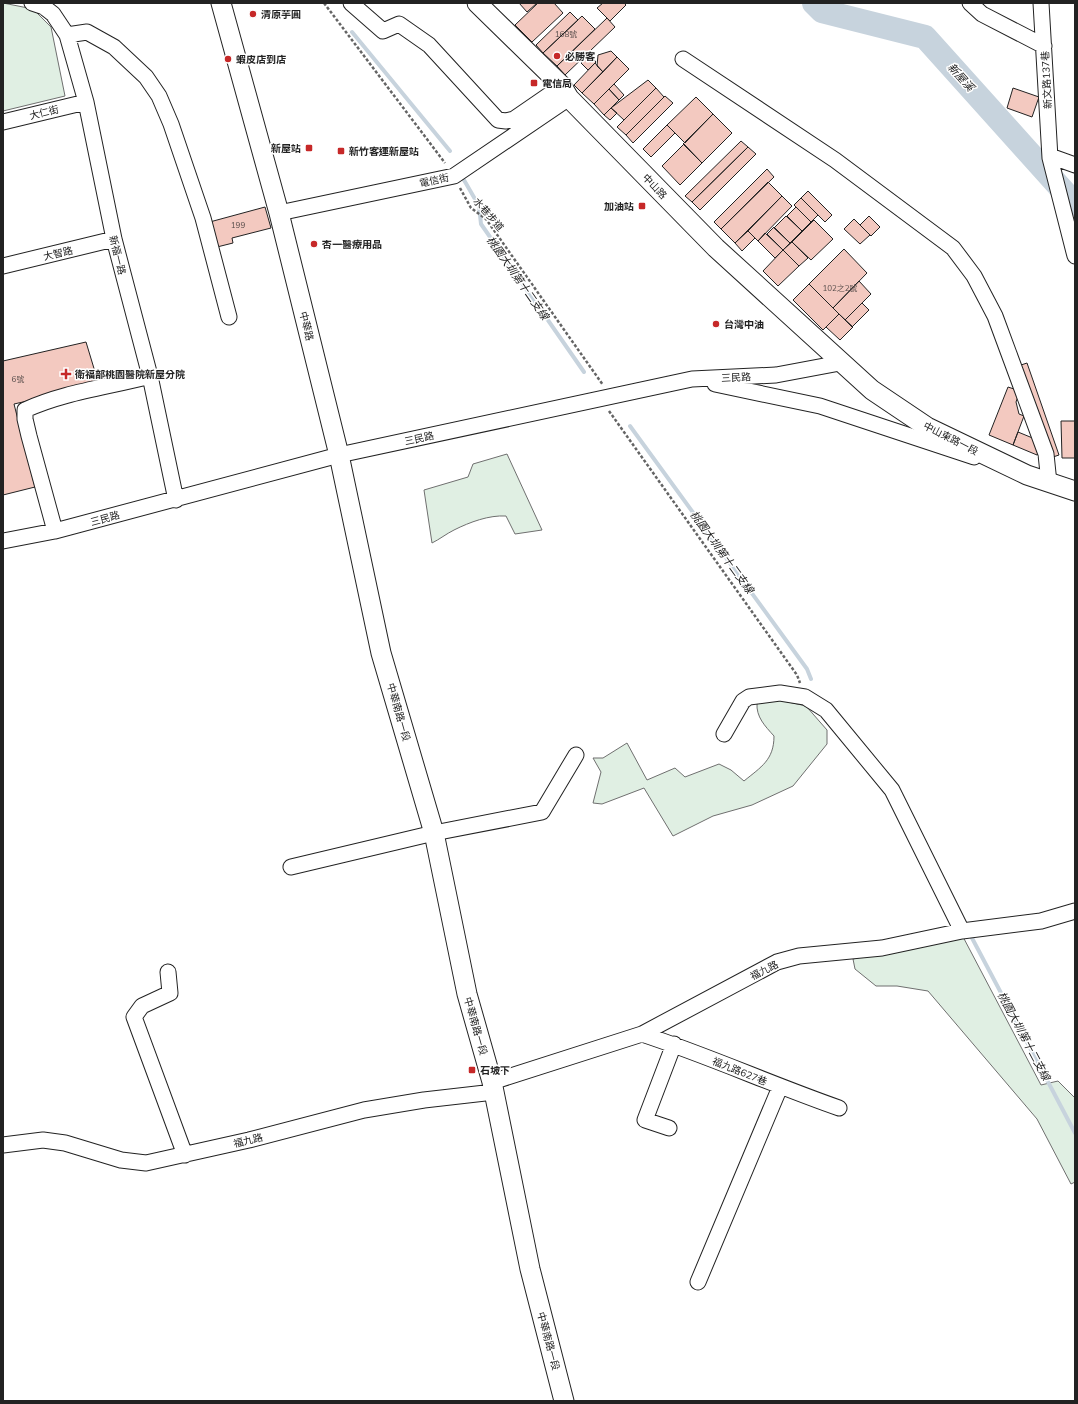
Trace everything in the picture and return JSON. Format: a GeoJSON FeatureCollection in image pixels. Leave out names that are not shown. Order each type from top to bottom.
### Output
{"type":"FeatureCollection","features":[{"type":"Feature","properties":{"kind":"main road","name":"中華路"},"geometry":{"type":"LineString","coordinates":[[222,3],[279,213],[339,455],[381,653]]}},
{"type":"Feature","properties":{"kind":"main road","name":"中山路"},"geometry":{"type":"LineString","coordinates":[[477,3],[716,248],[840,363]]}},
{"type":"Feature","properties":{"kind":"main road","name":"中山東路一段"},"geometry":{"type":"LineString","coordinates":[[840,363],[872,390],[927,427],[1026,475],[1075,491]]}},
{"type":"Feature","properties":{"kind":"main road","name":"中華南路一段"},"geometry":{"type":"LineString","coordinates":[[381,653],[434,833],[467,994],[493,1087],[530,1269],[564,1401]]}},
{"type":"Feature","properties":{"kind":"street"},"geometry":{"type":"LineString","coordinates":[[351,3],[382,31],[399,24],[429,45],[498,120],[506,121],[514,119],[565,92]]}},
{"type":"Feature","properties":{"kind":"street"},"geometry":{"type":"LineString","coordinates":[[970,3],[982,14],[1044,46]]}},
{"type":"Feature","properties":{"kind":"street","name":"新文路137巷"},"geometry":{"type":"LineString","coordinates":[[1041,3],[1050,157],[1075,256]]}},
{"type":"Feature","properties":{"kind":"street","name":"新福一路"},"geometry":{"type":"LineString","coordinates":[[44,7],[67,35],[86,102],[114,240],[150,376],[176,500]]}},
{"type":"Feature","properties":{"kind":"street"},"geometry":{"type":"LineString","coordinates":[[67,35],[87,32],[114,47],[146,77],[158,96],[171,124],[203,218],[229,316]]}},
{"type":"Feature","properties":{"kind":"street"},"geometry":{"type":"LineString","coordinates":[[683,59],[835,160],[953,248],[974,276],[995,316],[1046,454],[1049,483]]}},
{"type":"Feature","properties":{"kind":"street","name":"電信街"},"geometry":{"type":"LineString","coordinates":[[279,213],[454,176],[565,92]]}},
{"type":"Feature","properties":{"kind":"street","name":"大仁街"},"geometry":{"type":"LineString","coordinates":[[3,122],[86,102]]}},
{"type":"Feature","properties":{"kind":"street"},"geometry":{"type":"LineString","coordinates":[[1050,157],[1075,165]]}},
{"type":"Feature","properties":{"kind":"street","name":"大智路"},"geometry":{"type":"LineString","coordinates":[[3,266],[114,240]]}},
{"type":"Feature","properties":{"kind":"street","name":"三民路"},"geometry":{"type":"LineString","coordinates":[[3,541],[55,531],[176,500],[339,455],[692,379],[776,375],[840,363]]}},
{"type":"Feature","properties":{"kind":"street"},"geometry":{"type":"LineString","coordinates":[[55,531],[29,436],[25,419],[25,410],[36,405],[75,394],[150,376]]}},
{"type":"Feature","properties":{"kind":"street"},"geometry":{"type":"LineString","coordinates":[[692,379],[820,406],[1026,475]]}},
{"type":"Feature","properties":{"kind":"street"},"geometry":{"type":"LineString","coordinates":[[724,734],[743,701],[749,696],[780,693],[805,697],[826,710],[892,790],[962,931]]}},
{"type":"Feature","properties":{"kind":"street"},"geometry":{"type":"LineString","coordinates":[[291,866],[434,833],[542,812],[576,756]]}},
{"type":"Feature","properties":{"kind":"street","name":"福九路"},"geometry":{"type":"LineString","coordinates":[[3,1146],[43,1140],[65,1143],[121,1160],[140,1163],[185,1155],[364,1110],[493,1087],[642,1034],[777,962],[799,956],[882,948],[962,931],[1041,921],[1075,911]]}},
{"type":"Feature","properties":{"kind":"street"},"geometry":{"type":"LineString","coordinates":[[168,972],[170,993],[142,1006],[134,1017],[185,1155]]}},
{"type":"Feature","properties":{"kind":"street","name":"福九路627巷"},"geometry":{"type":"LineString","coordinates":[[642,1034],[674,1044],[780,1087],[839,1108]]}},
{"type":"Feature","properties":{"kind":"street"},"geometry":{"type":"LineString","coordinates":[[669,1128],[644,1120],[674,1044]]}},
{"type":"Feature","properties":{"kind":"street"},"geometry":{"type":"LineString","coordinates":[[698,1282],[780,1087]]}},
{"type":"Feature","properties":{"kind":"path","name":"水巷步道"},"geometry":{"type":"LineString","coordinates":[[324,3],[454,176],[471,208],[486,219],[606,398],[797,675],[805,697]]}},
{"type":"Feature","properties":{"kind":"green space"},"geometry":{"type":"Polygon","coordinates":[[[3,3],[33,9],[51,27],[65,96],[3,111],[3,3]]]}},
{"type":"Feature","properties":{"kind":"green space"},"geometry":{"type":"Polygon","coordinates":[[[507,454],[542,530],[515,534],[506,516],[500,516],[466,524],[432,543],[424,490],[468,477],[473,464],[507,454]]]}},
{"type":"Feature","properties":{"kind":"green space"},"geometry":{"type":"Polygon","coordinates":[[[771,698],[806,706],[827,730],[827,744],[793,786],[752,805],[713,816],[673,836],[644,788],[602,804],[593,803],[601,772],[593,758],[603,758],[627,743],[647,780],[675,768],[685,777],[719,764],[731,770],[744,781],[761,767],[772,751],[774,736],[764,725],[757,708],[757,703],[771,698]]]}},
{"type":"Feature","properties":{"kind":"green space"},"geometry":{"type":"Polygon","coordinates":[[[961,933],[1041,1085],[1058,1081],[1075,1098],[1075,1182],[1071,1184],[1037,1119],[928,991],[897,986],[876,986],[855,969],[853,959],[961,933]]]}},
{"type":"Feature","properties":{"kind":"building"},"geometry":{"type":"Polygon","coordinates":[[[519,3],[537,3],[527,12],[519,3]]]}},
{"type":"Feature","properties":{"kind":"building"},"geometry":{"type":"Polygon","coordinates":[[[538,3],[554,3],[563,13],[532,42],[515,25],[538,3]]]}},
{"type":"Feature","properties":{"kind":"building"},"geometry":{"type":"Polygon","coordinates":[[[603,3],[624,3],[626,5],[610,21],[597,8],[603,3]]]}},
{"type":"Feature","properties":{"kind":"building"},"geometry":{"type":"Polygon","coordinates":[[[570,12],[578,20],[543,53],[536,45],[570,12]]]}},
{"type":"Feature","properties":{"kind":"building"},"geometry":{"type":"Polygon","coordinates":[[[582,16],[595,29],[557,66],[543,53],[582,16]]]}},
{"type":"Feature","properties":{"kind":"building"},"geometry":{"type":"Polygon","coordinates":[[[607,18],[615,27],[565,75],[557,66],[607,18]]]}},
{"type":"Feature","properties":{"kind":"building"},"geometry":{"type":"Polygon","coordinates":[[[611,51],[617,57],[603,72],[597,66],[598,55],[611,51]]]}},
{"type":"Feature","properties":{"kind":"building"},"geometry":{"type":"Polygon","coordinates":[[[589,54],[596,62],[588,70],[581,63],[589,54]]]}},
{"type":"Feature","properties":{"kind":"building"},"geometry":{"type":"Polygon","coordinates":[[[617,57],[629,69],[594,104],[582,93],[617,57]]]}},
{"type":"Feature","properties":{"kind":"building"},"geometry":{"type":"Polygon","coordinates":[[[595,63],[603,72],[582,93],[574,85],[595,63]]]}},
{"type":"Feature","properties":{"kind":"building"},"geometry":{"type":"Polygon","coordinates":[[[648,80],[656,88],[624,120],[611,108],[648,80]]]}},
{"type":"Feature","properties":{"kind":"building"},"geometry":{"type":"Polygon","coordinates":[[[614,84],[624,95],[619,100],[609,89],[614,84]]]}},
{"type":"Feature","properties":{"kind":"building"},"geometry":{"type":"Polygon","coordinates":[[[656,88],[664,97],[626,135],[617,127],[656,88]]]}},
{"type":"Feature","properties":{"kind":"building"},"geometry":{"type":"Polygon","coordinates":[[[1013,88],[1039,97],[1032,117],[1007,108],[1013,88]]]}},
{"type":"Feature","properties":{"kind":"building"},"geometry":{"type":"Polygon","coordinates":[[[609,89],[619,100],[604,115],[594,104],[609,89]]]}},
{"type":"Feature","properties":{"kind":"building"},"geometry":{"type":"Polygon","coordinates":[[[665,96],[673,103],[633,143],[626,135],[665,96]]]}},
{"type":"Feature","properties":{"kind":"building"},"geometry":{"type":"Polygon","coordinates":[[[696,97],[713,114],[685,143],[667,125],[696,97]]]}},
{"type":"Feature","properties":{"kind":"building"},"geometry":{"type":"Polygon","coordinates":[[[611,108],[617,113],[610,120],[604,115],[611,108]]]}},
{"type":"Feature","properties":{"kind":"building"},"geometry":{"type":"Polygon","coordinates":[[[713,114],[732,133],[702,163],[683,144],[713,114]]]}},
{"type":"Feature","properties":{"kind":"building"},"geometry":{"type":"Polygon","coordinates":[[[667,125],[675,133],[651,157],[643,149],[667,125]]]}},
{"type":"Feature","properties":{"kind":"building"},"geometry":{"type":"Polygon","coordinates":[[[741,141],[748,147],[692,202],[685,196],[741,141]]]}},
{"type":"Feature","properties":{"kind":"building"},"geometry":{"type":"Polygon","coordinates":[[[684,144],[702,163],[680,185],[662,166],[684,144]]]}},
{"type":"Feature","properties":{"kind":"building"},"geometry":{"type":"Polygon","coordinates":[[[748,147],[756,154],[700,210],[692,202],[748,147]]]}},
{"type":"Feature","properties":{"kind":"building"},"geometry":{"type":"Polygon","coordinates":[[[767,169],[774,177],[721,229],[714,222],[767,169]]]}},
{"type":"Feature","properties":{"kind":"building"},"geometry":{"type":"Polygon","coordinates":[[[768,182],[782,196],[735,243],[721,229],[768,182]]]}},
{"type":"Feature","properties":{"kind":"building"},"geometry":{"type":"Polygon","coordinates":[[[808,191],[832,215],[825,222],[801,198],[808,191]]]}},
{"type":"Feature","properties":{"kind":"building"},"geometry":{"type":"Polygon","coordinates":[[[782,196],[792,206],[758,241],[748,231],[782,196]]]}},
{"type":"Feature","properties":{"kind":"building"},"geometry":{"type":"Polygon","coordinates":[[[801,198],[818,215],[811,222],[794,205],[801,198]]]}},
{"type":"Feature","properties":{"kind":"building"},"geometry":{"type":"Polygon","coordinates":[[[265,207],[271,228],[232,238],[233,243],[213,248],[206,223],[265,207]]]}},
{"type":"Feature","properties":{"kind":"building"},"geometry":{"type":"Polygon","coordinates":[[[796,207],[811,222],[802,231],[787,216],[796,207]]]}},
{"type":"Feature","properties":{"kind":"building"},"geometry":{"type":"Polygon","coordinates":[[[786,216],[802,231],[790,243],[774,228],[786,216]]]}},
{"type":"Feature","properties":{"kind":"building"},"geometry":{"type":"Polygon","coordinates":[[[869,216],[880,227],[871,236],[860,225],[869,216]]]}},
{"type":"Feature","properties":{"kind":"building"},"geometry":{"type":"Polygon","coordinates":[[[854,219],[870,235],[860,244],[844,229],[854,219]]]}},
{"type":"Feature","properties":{"kind":"building"},"geometry":{"type":"Polygon","coordinates":[[[814,220],[833,239],[811,260],[792,242],[814,220]]]}},
{"type":"Feature","properties":{"kind":"building"},"geometry":{"type":"Polygon","coordinates":[[[774,227],[790,243],[783,250],[767,234],[774,227]]]}},
{"type":"Feature","properties":{"kind":"building"},"geometry":{"type":"Polygon","coordinates":[[[748,231],[755,238],[742,251],[735,243],[748,231]]]}},
{"type":"Feature","properties":{"kind":"building"},"geometry":{"type":"Polygon","coordinates":[[[765,233],[783,250],[775,258],[758,241],[765,233]]]}},
{"type":"Feature","properties":{"kind":"building"},"geometry":{"type":"Polygon","coordinates":[[[792,242],[808,258],[799,266],[783,250],[792,242]]]}},
{"type":"Feature","properties":{"kind":"building"},"geometry":{"type":"Polygon","coordinates":[[[844,249],[867,273],[833,308],[809,284],[844,249]]]}},
{"type":"Feature","properties":{"kind":"building"},"geometry":{"type":"Polygon","coordinates":[[[783,250],[799,266],[778,286],[763,271],[783,250]]]}},
{"type":"Feature","properties":{"kind":"building"},"geometry":{"type":"Polygon","coordinates":[[[859,281],[871,294],[845,320],[833,308],[859,281]]]}},
{"type":"Feature","properties":{"kind":"building"},"geometry":{"type":"Polygon","coordinates":[[[809,284],[839,314],[823,330],[793,300],[809,284]]]}},
{"type":"Feature","properties":{"kind":"building"},"geometry":{"type":"Polygon","coordinates":[[[862,303],[869,310],[852,327],[845,320],[862,303]]]}},
{"type":"Feature","properties":{"kind":"building"},"geometry":{"type":"Polygon","coordinates":[[[839,314],[853,327],[840,340],[826,327],[839,314]]]}},
{"type":"Feature","properties":{"kind":"building"},"geometry":{"type":"Polygon","coordinates":[[[86,342],[99,385],[14,404],[35,487],[3,495],[3,361],[86,342]]]}},
{"type":"Feature","properties":{"kind":"building"},"geometry":{"type":"Polygon","coordinates":[[[1027,363],[1059,455],[1050,458],[1018,366],[1027,363]]]}},
{"type":"Feature","properties":{"kind":"building"},"geometry":{"type":"Polygon","coordinates":[[[1008,387],[1020,391],[1016,402],[1019,414],[1024,416],[1013,445],[989,435],[1008,387]]]}},
{"type":"Feature","properties":{"kind":"building"},"geometry":{"type":"Polygon","coordinates":[[[1061,421],[1075,421],[1075,458],[1062,458],[1061,421]]]}},
{"type":"Feature","properties":{"kind":"building"},"geometry":{"type":"Polygon","coordinates":[[[1018,432],[1035,439],[1039,451],[1037,455],[1013,445],[1018,432]]]}},
{"type":"Feature","properties":{"kind":"waterway","name":"新屋溪"},"geometry":{"type":"LineString","coordinates":[[814,3],[822,11],[925,37],[1075,204]]}},
{"type":"Feature","properties":{"kind":"waterway","name":"桃園大圳第十二支線"},"geometry":{"type":"LineString","coordinates":[[352,32],[450,151]]}},
{"type":"Feature","properties":{"kind":"waterway","name":"桃園大圳第十二支線"},"geometry":{"type":"LineString","coordinates":[[464,180],[479,206],[481,224],[584,372]]}},
{"type":"Feature","properties":{"kind":"waterway","name":"桃園大圳第十二支線"},"geometry":{"type":"LineString","coordinates":[[630,426],[807,669],[811,679]]}},
{"type":"Feature","properties":{"kind":"waterway","name":"桃園大圳第十二支線"},"geometry":{"type":"LineString","coordinates":[[972,938],[1075,1133]]}},
{"type":"Feature","properties":{"kind":"place","name":"清原芋圓"},"geometry":{"type":"Point","coordinates":[253,14]}},
{"type":"Feature","properties":{"kind":"place","name":"必勝客"},"geometry":{"type":"Point","coordinates":[557,56]}},
{"type":"Feature","properties":{"kind":"place","name":"蝦皮店到店"},"geometry":{"type":"Point","coordinates":[228,59]}},
{"type":"Feature","properties":{"kind":"place","name":"電信局"},"geometry":{"type":"Point","coordinates":[534,83]}},
{"type":"Feature","properties":{"kind":"place","name":"新屋站"},"geometry":{"type":"Point","coordinates":[309,148]}},
{"type":"Feature","properties":{"kind":"place","name":"新竹客運新屋站"},"geometry":{"type":"Point","coordinates":[341,151]}},
{"type":"Feature","properties":{"kind":"place","name":"加油站"},"geometry":{"type":"Point","coordinates":[642,206]}},
{"type":"Feature","properties":{"kind":"place","name":"杏一醫療用品"},"geometry":{"type":"Point","coordinates":[314,244]}},
{"type":"Feature","properties":{"kind":"place","name":"台灣中油"},"geometry":{"type":"Point","coordinates":[716,324]}},
{"type":"Feature","properties":{"kind":"place","name":"衛福部桃園醫院新屋分院"},"geometry":{"type":"Point","coordinates":[66,374]}},
{"type":"Feature","properties":{"kind":"place","name":"石坡下"},"geometry":{"type":"Point","coordinates":[472,1070]}}]}
